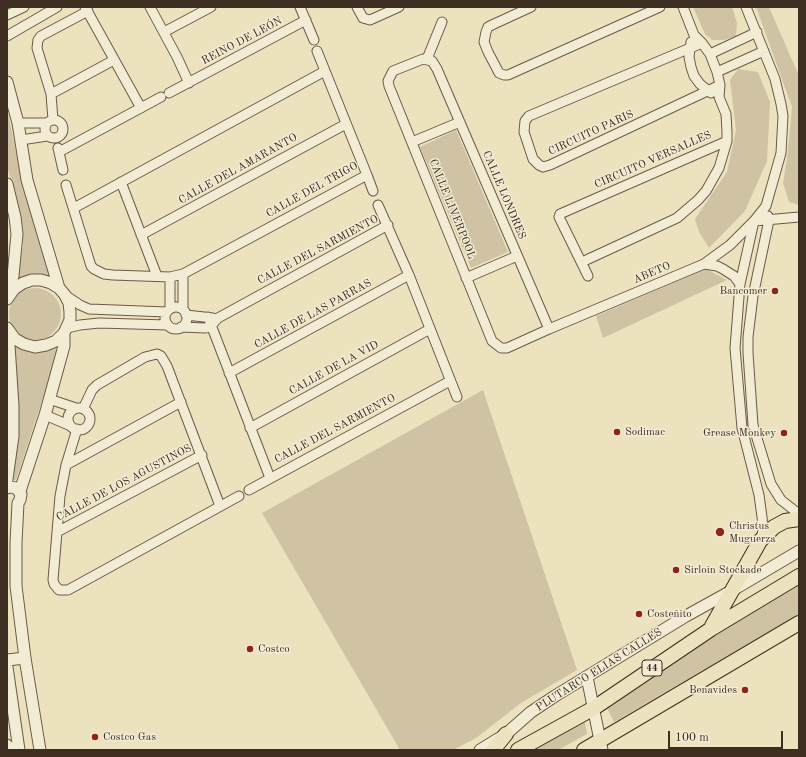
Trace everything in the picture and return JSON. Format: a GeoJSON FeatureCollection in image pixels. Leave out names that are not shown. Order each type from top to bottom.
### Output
{"type":"FeatureCollection","features":[{"type":"Feature","properties":{"kind":"main road"},"geometry":{"type":"LineString","coordinates":[[711,629],[760,541],[774,527],[785,521],[799,519]]}},
{"type":"Feature","properties":{"kind":"main road","name":"44"},"geometry":{"type":"LineString","coordinates":[[518,750],[594,708],[711,629],[799,576]]}},
{"type":"Feature","properties":{"kind":"main road"},"geometry":{"type":"LineString","coordinates":[[584,750],[602,745],[799,623]]}},
{"type":"Feature","properties":{"kind":"main road"},"geometry":{"type":"LineString","coordinates":[[493,750],[506,734]]}},
{"type":"Feature","properties":{"kind":"street"},"geometry":{"type":"LineString","coordinates":[[7,16],[24,7]]}},
{"type":"Feature","properties":{"kind":"street"},"geometry":{"type":"LineString","coordinates":[[7,36],[57,7]]}},
{"type":"Feature","properties":{"kind":"street"},"geometry":{"type":"LineString","coordinates":[[150,7],[189,83]]}},
{"type":"Feature","properties":{"kind":"street"},"geometry":{"type":"LineString","coordinates":[[164,32],[211,7]]}},
{"type":"Feature","properties":{"kind":"street"},"geometry":{"type":"LineString","coordinates":[[300,7],[314,40]]}},
{"type":"Feature","properties":{"kind":"street"},"geometry":{"type":"LineString","coordinates":[[357,7],[363,18],[370,20],[399,7]]}},
{"type":"Feature","properties":{"kind":"street"},"geometry":{"type":"LineString","coordinates":[[532,7],[488,27],[484,42],[499,73],[504,76],[660,7]]}},
{"type":"Feature","properties":{"kind":"street"},"geometry":{"type":"LineString","coordinates":[[684,7],[694,35],[710,54],[718,72],[720,85],[719,97],[726,114],[727,141]]}},
{"type":"Feature","properties":{"kind":"street"},"geometry":{"type":"LineString","coordinates":[[746,7],[774,79],[783,116],[782,153],[766,206],[754,222],[740,284],[735,348],[742,428],[759,495],[763,530],[760,541]]}},
{"type":"Feature","properties":{"kind":"street"},"geometry":{"type":"LineString","coordinates":[[63,170],[59,152],[44,128],[50,121],[51,94],[37,48],[38,40],[41,36],[86,9],[141,108]]}},
{"type":"Feature","properties":{"kind":"street","name":"REINO DE LEÓN"},"geometry":{"type":"LineString","coordinates":[[59,152],[306,20]]}},
{"type":"Feature","properties":{"kind":"street"},"geometry":{"type":"LineString","coordinates":[[427,59],[442,22]]}},
{"type":"Feature","properties":{"kind":"street"},"geometry":{"type":"LineString","coordinates":[[710,54],[757,32]]}},
{"type":"Feature","properties":{"kind":"street"},"geometry":{"type":"LineString","coordinates":[[694,35],[690,47],[689,57],[694,76],[708,91],[719,97]]}},
{"type":"Feature","properties":{"kind":"street","name":"CIRCUITO PARIS"},"geometry":{"type":"LineString","coordinates":[[702,43],[529,116],[525,121],[524,132],[533,159],[539,166],[550,166],[720,85]]}},
{"type":"Feature","properties":{"kind":"street","name":"CALLE DEL TRIGO"},"geometry":{"type":"LineString","coordinates":[[66,185],[91,266],[94,269],[104,274],[113,275],[170,277],[183,274],[367,175],[317,51]]}},
{"type":"Feature","properties":{"kind":"street"},"geometry":{"type":"LineString","coordinates":[[718,72],[764,51]]}},
{"type":"Feature","properties":{"kind":"street","name":"CALLE LIVERPOOL"},"geometry":{"type":"LineString","coordinates":[[427,59],[423,59],[393,71],[389,77],[389,86],[492,341]]}},
{"type":"Feature","properties":{"kind":"street","name":"CALLE LONDRES"},"geometry":{"type":"LineString","coordinates":[[427,59],[432,61],[437,69],[549,329]]}},
{"type":"Feature","properties":{"kind":"street"},"geometry":{"type":"LineString","coordinates":[[51,94],[114,60]]}},
{"type":"Feature","properties":{"kind":"street"},"geometry":{"type":"LineString","coordinates":[[74,208],[325,71]]}},
{"type":"Feature","properties":{"kind":"street"},"geometry":{"type":"LineString","coordinates":[[7,82],[18,123],[28,180],[62,292],[69,303],[70,312],[70,320],[65,331],[56,341],[46,345],[35,347],[24,344],[15,339],[8,329]]}},
{"type":"Feature","properties":{"kind":"street"},"geometry":{"type":"LineString","coordinates":[[18,123],[56,120],[61,123],[63,129],[61,135],[51,138],[21,140]]}},
{"type":"Feature","properties":{"kind":"street"},"geometry":{"type":"LineString","coordinates":[[412,142],[460,122]]}},
{"type":"Feature","properties":{"kind":"street","name":"CALLE DEL AMARANTO"},"geometry":{"type":"LineString","coordinates":[[141,235],[346,124]]}},
{"type":"Feature","properties":{"kind":"street","name":"CIRCUITO VERSALLES"},"geometry":{"type":"LineString","coordinates":[[727,141],[719,168],[714,178],[702,196],[685,212],[668,223],[582,262],[559,217],[560,214],[727,141]]}},
{"type":"Feature","properties":{"kind":"street"},"geometry":{"type":"LineString","coordinates":[[367,175],[373,191]]}},
{"type":"Feature","properties":{"kind":"street"},"geometry":{"type":"LineString","coordinates":[[121,182],[157,276]]}},
{"type":"Feature","properties":{"kind":"street"},"geometry":{"type":"LineString","coordinates":[[7,184],[15,217],[17,234],[13,276],[8,298]]}},
{"type":"Feature","properties":{"kind":"street"},"geometry":{"type":"LineString","coordinates":[[378,204],[388,225]]}},
{"type":"Feature","properties":{"kind":"street"},"geometry":{"type":"LineString","coordinates":[[766,206],[769,220],[753,296],[748,332],[753,425],[771,484],[781,500],[799,514]]}},
{"type":"Feature","properties":{"kind":"street"},"geometry":{"type":"LineString","coordinates":[[754,222],[799,217]]}},
{"type":"Feature","properties":{"kind":"street","name":"ABETO"},"geometry":{"type":"LineString","coordinates":[[492,341],[499,347],[507,348],[704,264],[730,245],[754,222]]}},
{"type":"Feature","properties":{"kind":"street","name":"CALLE DEL SARMIENTO"},"geometry":{"type":"LineString","coordinates":[[218,318],[388,225],[457,397]]}},
{"type":"Feature","properties":{"kind":"street"},"geometry":{"type":"LineString","coordinates":[[466,278],[517,256]]}},
{"type":"Feature","properties":{"kind":"street"},"geometry":{"type":"LineString","coordinates":[[582,262],[588,276]]}},
{"type":"Feature","properties":{"kind":"street"},"geometry":{"type":"LineString","coordinates":[[704,264],[717,266],[723,269],[734,276],[740,284]]}},
{"type":"Feature","properties":{"kind":"street"},"geometry":{"type":"LineString","coordinates":[[181,327],[186,322],[184,312],[183,274]]}},
{"type":"Feature","properties":{"kind":"street","name":"CALLE DE LAS PARRAS"},"geometry":{"type":"LineString","coordinates":[[229,373],[409,275]]}},
{"type":"Feature","properties":{"kind":"street"},"geometry":{"type":"LineString","coordinates":[[168,325],[165,318],[168,310],[170,277]]}},
{"type":"Feature","properties":{"kind":"street"},"geometry":{"type":"LineString","coordinates":[[8,298],[14,289],[22,283],[32,280],[41,280],[51,283],[80,305],[89,309],[168,310],[176,307],[184,312],[218,318]]}},
{"type":"Feature","properties":{"kind":"street","name":"CALLE DEL SARMIENTO"},"geometry":{"type":"LineString","coordinates":[[208,317],[270,478],[450,381]]}},
{"type":"Feature","properties":{"kind":"street"},"geometry":{"type":"LineString","coordinates":[[65,331],[87,323],[168,325],[174,328],[206,328],[211,326],[218,318]]}},
{"type":"Feature","properties":{"kind":"street"},"geometry":{"type":"LineString","coordinates":[[7,479],[13,436],[13,406],[8,329]]}},
{"type":"Feature","properties":{"kind":"street","name":"CALLE DE LA VID"},"geometry":{"type":"LineString","coordinates":[[250,428],[430,329]]}},
{"type":"Feature","properties":{"kind":"street"},"geometry":{"type":"LineString","coordinates":[[15,499],[45,415],[64,346],[65,331]]}},
{"type":"Feature","properties":{"kind":"street"},"geometry":{"type":"LineString","coordinates":[[74,427],[69,423],[70,413],[79,409],[97,385],[145,357],[156,354],[161,356],[167,366],[202,455],[220,506]]}},
{"type":"Feature","properties":{"kind":"street"},"geometry":{"type":"LineString","coordinates":[[45,415],[74,427],[83,428],[86,427],[90,420],[88,413],[49,399]]}},
{"type":"Feature","properties":{"kind":"street"},"geometry":{"type":"LineString","coordinates":[[66,465],[181,402]]}},
{"type":"Feature","properties":{"kind":"street"},"geometry":{"type":"LineString","coordinates":[[742,428],[753,425]]}},
{"type":"Feature","properties":{"kind":"street"},"geometry":{"type":"LineString","coordinates":[[74,427],[60,496],[53,580],[56,588],[59,590],[68,590],[239,496]]}},
{"type":"Feature","properties":{"kind":"street","name":"CALLE DE LOS AGUSTINOS"},"geometry":{"type":"LineString","coordinates":[[57,532],[202,455]]}},
{"type":"Feature","properties":{"kind":"street"},"geometry":{"type":"LineString","coordinates":[[249,490],[270,478]]}},
{"type":"Feature","properties":{"kind":"street"},"geometry":{"type":"LineString","coordinates":[[7,488],[14,487],[16,586],[25,658],[40,750]]}},
{"type":"Feature","properties":{"kind":"street","name":"PLUTARCO ELIAS CALLES"},"geometry":{"type":"LineString","coordinates":[[480,750],[506,734],[531,712],[587,677],[686,616],[799,551]]}},
{"type":"Feature","properties":{"kind":"street"},"geometry":{"type":"LineString","coordinates":[[7,660],[25,658]]}},
{"type":"Feature","properties":{"kind":"street"},"geometry":{"type":"LineString","coordinates":[[7,667],[9,693],[19,750]]}},
{"type":"Feature","properties":{"kind":"street"},"geometry":{"type":"LineString","coordinates":[[587,677],[602,745]]}},
{"type":"Feature","properties":{"kind":"street"},"geometry":{"type":"LineString","coordinates":[[7,744],[14,750]]}},
{"type":"Feature","properties":{"kind":"shaded area"},"geometry":{"type":"Polygon","coordinates":[[[693,7],[732,7],[737,23],[736,36],[724,40],[712,40],[705,34],[693,7]]]}},
{"type":"Feature","properties":{"kind":"shaded area"},"geometry":{"type":"Polygon","coordinates":[[[756,7],[769,7],[799,76],[799,205],[789,202],[783,183],[792,107],[756,7]]]}},
{"type":"Feature","properties":{"kind":"shaded area"},"geometry":{"type":"Polygon","coordinates":[[[738,69],[758,72],[770,102],[767,161],[745,211],[709,248],[699,232],[695,219],[727,172],[736,130],[730,80],[738,69]]]}},
{"type":"Feature","properties":{"kind":"shaded area"},"geometry":{"type":"Polygon","coordinates":[[[7,108],[24,192],[51,274],[48,276],[42,274],[31,275],[20,280],[17,276],[23,246],[22,231],[7,165],[7,108]]]}},
{"type":"Feature","properties":{"kind":"shaded area"},"geometry":{"type":"Polygon","coordinates":[[[456,130],[508,252],[471,268],[420,147],[456,130]]]}},
{"type":"Feature","properties":{"kind":"shaded area"},"geometry":{"type":"Polygon","coordinates":[[[706,269],[727,280],[603,338],[596,316],[706,269]]]}},
{"type":"Feature","properties":{"kind":"shaded area"},"geometry":{"type":"Polygon","coordinates":[[[35,288],[49,292],[57,300],[61,314],[57,328],[49,336],[35,340],[21,336],[13,328],[9,314],[13,300],[21,292],[35,288]]]}},
{"type":"Feature","properties":{"kind":"shaded area"},"geometry":{"type":"Polygon","coordinates":[[[15,345],[33,352],[51,349],[56,346],[57,355],[16,480],[14,480],[11,477],[13,350],[15,345]]]}},
{"type":"Feature","properties":{"kind":"shaded area"},"geometry":{"type":"Polygon","coordinates":[[[483,390],[577,670],[521,703],[476,738],[453,750],[400,750],[262,513],[483,390]]]}},
{"type":"Feature","properties":{"kind":"shaded area"},"geometry":{"type":"Polygon","coordinates":[[[799,580],[799,614],[614,722],[607,708],[644,684],[665,666],[799,580]]]}},
{"type":"Feature","properties":{"kind":"shaded area"},"geometry":{"type":"Polygon","coordinates":[[[584,717],[587,734],[558,750],[525,750],[584,717]]]}},
{"type":"Feature","properties":{"kind":"place","name":"Bancomer"},"geometry":{"type":"Point","coordinates":[775,291]}},
{"type":"Feature","properties":{"kind":"place","name":"Sodimac"},"geometry":{"type":"Point","coordinates":[617,432]}},
{"type":"Feature","properties":{"kind":"place","name":"Grease Monkey"},"geometry":{"type":"Point","coordinates":[784,433]}},
{"type":"Feature","properties":{"kind":"place","name":"Christus Muguerza"},"geometry":{"type":"Point","coordinates":[720,532]}},
{"type":"Feature","properties":{"kind":"place","name":"Sirloin Stockade"},"geometry":{"type":"Point","coordinates":[676,570]}},
{"type":"Feature","properties":{"kind":"place","name":"Costeñito"},"geometry":{"type":"Point","coordinates":[639,614]}},
{"type":"Feature","properties":{"kind":"place","name":"Costco"},"geometry":{"type":"Point","coordinates":[250,649]}},
{"type":"Feature","properties":{"kind":"place","name":"Benavides"},"geometry":{"type":"Point","coordinates":[745,690]}},
{"type":"Feature","properties":{"kind":"place","name":"Costco Gas"},"geometry":{"type":"Point","coordinates":[95,737]}}]}
